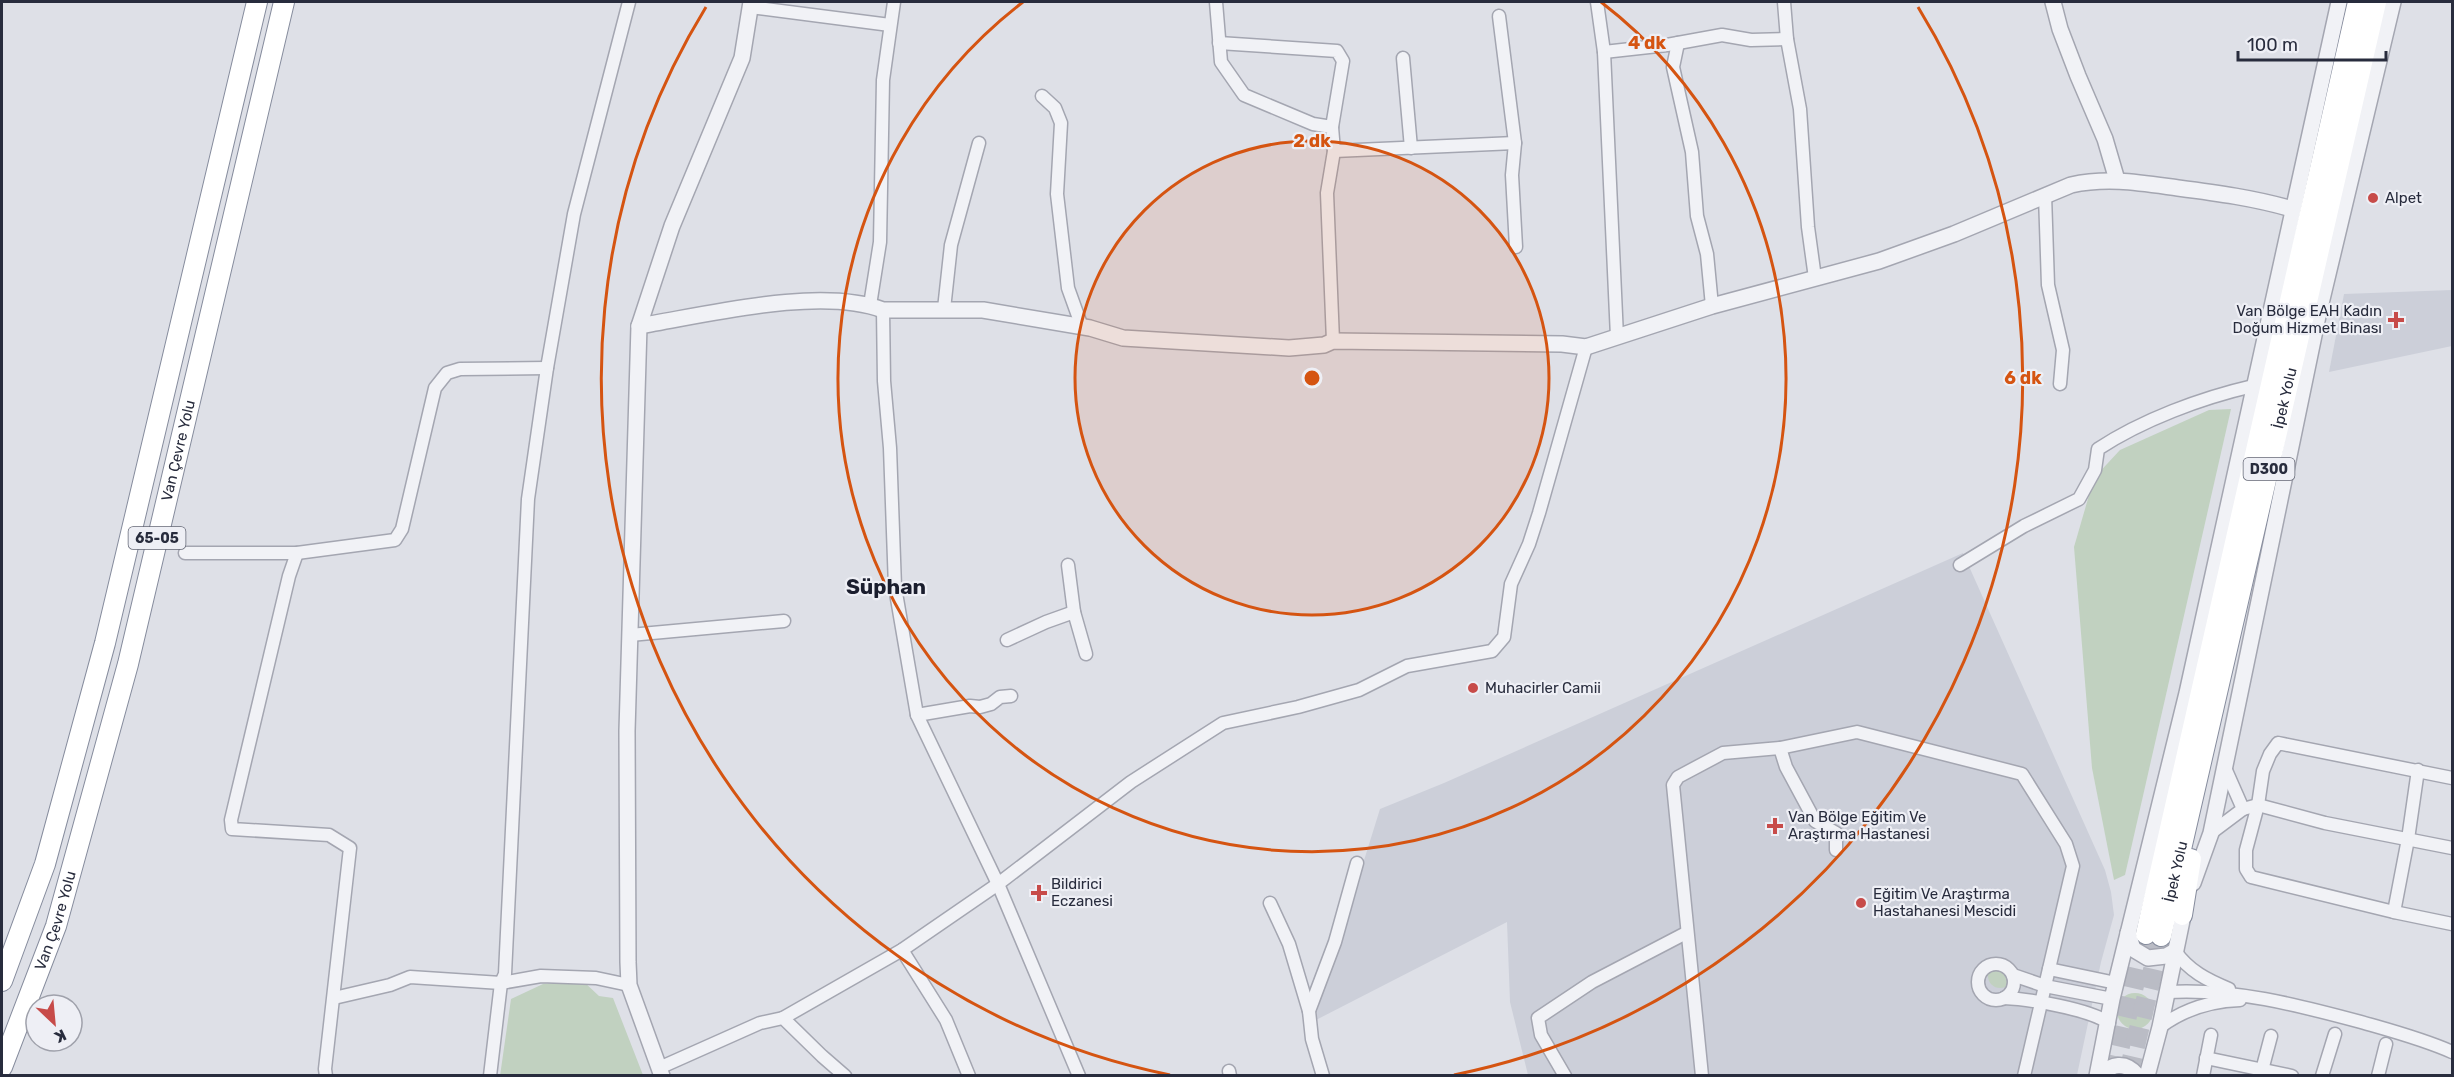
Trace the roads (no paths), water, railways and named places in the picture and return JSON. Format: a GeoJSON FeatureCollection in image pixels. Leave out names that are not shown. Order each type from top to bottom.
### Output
{"type":"FeatureCollection","features":[{"type":"Feature","properties":{"kind":"highway","name":"Van Çevre Yolu"},"geometry":{"type":"LineString","coordinates":[[2,981],[45,864],[105,643],[257,2]]}},
{"type":"Feature","properties":{"kind":"highway","name":"Van Çevre Yolu"},"geometry":{"type":"LineString","coordinates":[[2,1067],[56,926],[128,664],[284,2]]}},
{"type":"Feature","properties":{"kind":"highway","name":"İpek Yolu"},"geometry":{"type":"LineString","coordinates":[[2145,934],[2358,2]]}},
{"type":"Feature","properties":{"kind":"highway","name":"İpek Yolu"},"geometry":{"type":"LineString","coordinates":[[2145,934],[2242,577],[2272,457],[2376,2]]}},
{"type":"Feature","properties":{"kind":"highway"},"geometry":{"type":"LineString","coordinates":[[2182,915],[2191,856],[2272,457]]}},
{"type":"Feature","properties":{"kind":"street"},"geometry":{"type":"LineString","coordinates":[[490,1076],[501,983],[505,974],[528,499],[547,368],[574,214],[629,2]]}},
{"type":"Feature","properties":{"kind":"street"},"geometry":{"type":"LineString","coordinates":[[894,2],[883,81],[877,307],[890,448],[895,587],[917,715],[999,884],[1079,1076]]}},
{"type":"Feature","properties":{"kind":"street"},"geometry":{"type":"LineString","coordinates":[[1216,2],[1221,62],[1244,95],[1313,124],[1332,127]]}},
{"type":"Feature","properties":{"kind":"street"},"geometry":{"type":"LineString","coordinates":[[1597,2],[1604,52],[1617,337]]}},
{"type":"Feature","properties":{"kind":"street"},"geometry":{"type":"LineString","coordinates":[[1784,2],[1787,39],[1800,109],[1808,227],[1815,278]]}},
{"type":"Feature","properties":{"kind":"street"},"geometry":{"type":"LineString","coordinates":[[2053,2],[2060,29],[2105,139],[2116,180]]}},
{"type":"Feature","properties":{"kind":"street"},"geometry":{"type":"LineString","coordinates":[[2098,1076],[2116,983],[2145,934],[2187,693],[2339,2]]}},
{"type":"Feature","properties":{"kind":"street"},"geometry":{"type":"LineString","coordinates":[[2147,1076],[2160,1027],[2182,915],[2211,833],[2316,327],[2393,2]]}},
{"type":"Feature","properties":{"kind":"street"},"geometry":{"type":"LineString","coordinates":[[890,25],[751,4],[742,58],[672,226],[639,326],[626,783],[629,985],[660,1072],[760,1023],[783,1018],[902,950],[999,884],[1131,782],[1223,723],[1298,708],[1349,693],[1407,666],[1492,651],[1504,637],[1510,584],[1539,513],[1586,347]]}},
{"type":"Feature","properties":{"kind":"street"},"geometry":{"type":"LineString","coordinates":[[1499,16],[1515,143],[1512,175],[1516,247]]}},
{"type":"Feature","properties":{"kind":"street"},"geometry":{"type":"LineString","coordinates":[[1604,52],[1678,43],[1722,34],[1751,40],[1787,39]]}},
{"type":"Feature","properties":{"kind":"street"},"geometry":{"type":"LineString","coordinates":[[1219,43],[1337,51],[1343,62],[1332,127],[1334,151],[1327,193],[1333,341]]}},
{"type":"Feature","properties":{"kind":"street"},"geometry":{"type":"LineString","coordinates":[[1678,43],[1673,67],[1692,152],[1697,216],[1707,254],[1712,306]]}},
{"type":"Feature","properties":{"kind":"street"},"geometry":{"type":"LineString","coordinates":[[1403,58],[1411,148]]}},
{"type":"Feature","properties":{"kind":"street"},"geometry":{"type":"LineString","coordinates":[[1042,96],[1055,108],[1061,123],[1057,195],[1068,288],[1082,327]]}},
{"type":"Feature","properties":{"kind":"street"},"geometry":{"type":"LineString","coordinates":[[944,309],[951,245],[979,143]]}},
{"type":"Feature","properties":{"kind":"street"},"geometry":{"type":"LineString","coordinates":[[1334,151],[1515,143]]}},
{"type":"Feature","properties":{"kind":"street"},"geometry":{"type":"LineString","coordinates":[[639,326],[767,305],[820,300],[877,307],[983,310],[1082,327],[1123,338],[1289,348],[1324,345],[1333,341],[1562,344],[1586,347],[1712,306],[1900,253],[1954,234],[2072,185],[2116,180],[2234,195],[2292,209]]}},
{"type":"Feature","properties":{"kind":"street"},"geometry":{"type":"LineString","coordinates":[[2045,195],[2048,285],[2063,350],[2060,384]]}},
{"type":"Feature","properties":{"kind":"street"},"geometry":{"type":"LineString","coordinates":[[185,553],[297,553],[395,540],[402,529],[435,388],[447,373],[459,369],[547,368]]}},
{"type":"Feature","properties":{"kind":"street"},"geometry":{"type":"LineString","coordinates":[[1960,565],[2024,526],[2079,499],[2095,470],[2098,449],[2124,432],[2223,393],[2253,386]]}},
{"type":"Feature","properties":{"kind":"street"},"geometry":{"type":"LineString","coordinates":[[297,553],[289,576],[231,820],[232,829],[329,835],[350,848],[326,1076]]}},
{"type":"Feature","properties":{"kind":"street"},"geometry":{"type":"LineString","coordinates":[[1068,565],[1074,612],[1086,654]]}},
{"type":"Feature","properties":{"kind":"street"},"geometry":{"type":"LineString","coordinates":[[1007,640],[1074,612]]}},
{"type":"Feature","properties":{"kind":"street"},"geometry":{"type":"LineString","coordinates":[[630,635],[784,621]]}},
{"type":"Feature","properties":{"kind":"street"},"geometry":{"type":"LineString","coordinates":[[917,715],[970,706],[980,707],[991,704],[1000,697],[1011,696]]}},
{"type":"Feature","properties":{"kind":"street"},"geometry":{"type":"LineString","coordinates":[[1702,1076],[1686,933],[1674,785],[1678,777],[1723,753],[1780,748],[1857,732],[2022,774],[2066,844],[2072,859],[2071,878],[2059,920],[2024,1076]]}},
{"type":"Feature","properties":{"kind":"street"},"geometry":{"type":"LineString","coordinates":[[2452,778],[2278,743],[2270,754],[2264,771],[2246,850],[2246,869],[2251,876],[2394,912],[2452,924]]}},
{"type":"Feature","properties":{"kind":"street"},"geometry":{"type":"LineString","coordinates":[[1780,748],[1786,767],[1815,821],[1836,833],[1836,850]]}},
{"type":"Feature","properties":{"kind":"street"},"geometry":{"type":"LineString","coordinates":[[2225,768],[2243,808]]}},
{"type":"Feature","properties":{"kind":"street"},"geometry":{"type":"LineString","coordinates":[[2394,912],[2418,770]]}},
{"type":"Feature","properties":{"kind":"street"},"geometry":{"type":"LineString","coordinates":[[2211,833],[2243,808],[2258,805],[2325,823],[2452,848]]}},
{"type":"Feature","properties":{"kind":"street"},"geometry":{"type":"LineString","coordinates":[[1309,1011],[1335,942],[1357,863]]}},
{"type":"Feature","properties":{"kind":"street"},"geometry":{"type":"LineString","coordinates":[[1270,903],[1289,944],[1309,1011],[1312,1039],[1323,1076]]}},
{"type":"Feature","properties":{"kind":"street"},"geometry":{"type":"LineString","coordinates":[[1565,1076],[1541,1035],[1538,1018],[1592,982],[1686,933]]}},
{"type":"Feature","properties":{"kind":"street"},"geometry":{"type":"LineString","coordinates":[[2145,934],[2133,949],[2148,958],[2166,956],[2175,951]]}},
{"type":"Feature","properties":{"kind":"street"},"geometry":{"type":"LineString","coordinates":[[902,950],[946,1020],[969,1076]]}},
{"type":"Feature","properties":{"kind":"street"},"geometry":{"type":"LineString","coordinates":[[2175,951],[2188,968],[2198,975],[2242,994],[2333,1015],[2426,1041],[2452,1052]]}},
{"type":"Feature","properties":{"kind":"street"},"geometry":{"type":"LineString","coordinates":[[2004,998],[2014,986],[2013,975],[2006,966],[1994,964],[1982,970],[1979,975],[1978,988],[1981,993],[1992,1000],[2004,998],[2041,1003],[2094,1015],[2109,1023]]}},
{"type":"Feature","properties":{"kind":"street"},"geometry":{"type":"LineString","coordinates":[[2049,969],[2116,983]]}},
{"type":"Feature","properties":{"kind":"street"},"geometry":{"type":"LineString","coordinates":[[2013,975],[2045,986],[2112,999]]}},
{"type":"Feature","properties":{"kind":"street"},"geometry":{"type":"LineString","coordinates":[[334,998],[381,987],[410,977],[501,983],[541,976],[596,978],[629,985]]}},
{"type":"Feature","properties":{"kind":"street"},"geometry":{"type":"LineString","coordinates":[[2167,992],[2204,991],[2242,994]]}},
{"type":"Feature","properties":{"kind":"street"},"geometry":{"type":"LineString","coordinates":[[2160,1027],[2195,1007],[2231,1000],[2262,999]]}},
{"type":"Feature","properties":{"kind":"street"},"geometry":{"type":"LineString","coordinates":[[783,1018],[845,1076]]}},
{"type":"Feature","properties":{"kind":"street"},"geometry":{"type":"LineString","coordinates":[[2322,1076],[2335,1034]]}},
{"type":"Feature","properties":{"kind":"street"},"geometry":{"type":"LineString","coordinates":[[2203,1076],[2211,1035]]}},
{"type":"Feature","properties":{"kind":"street"},"geometry":{"type":"LineString","coordinates":[[2262,1072],[2271,1036]]}},
{"type":"Feature","properties":{"kind":"street"},"geometry":{"type":"LineString","coordinates":[[2378,1076],[2386,1044]]}},
{"type":"Feature","properties":{"kind":"street"},"geometry":{"type":"LineString","coordinates":[[2206,1058],[2262,1072],[2292,1076]]}},
{"type":"Feature","properties":{"kind":"street"},"geometry":{"type":"LineString","coordinates":[[2098,1076],[2114,1065],[2132,1068],[2138,1076]]}},
{"type":"Feature","properties":{"kind":"tunnel"},"geometry":{"type":"LineString","coordinates":[[2113,1076],[2146,934]]}},
{"type":"Feature","properties":{"kind":"tunnel"},"geometry":{"type":"LineString","coordinates":[[2128,1076],[2161,936]]}},
{"type":"Feature","properties":{"kind":"place","name":"Alpet"},"geometry":{"type":"Point","coordinates":[2373,198]}},
{"type":"Feature","properties":{"kind":"place","name":"Van Bölge EAH Kadın Doğum Hizmet Binası"},"geometry":{"type":"Point","coordinates":[2396,320]}},
{"type":"Feature","properties":{"kind":"place","name":"Muhacirler Camii"},"geometry":{"type":"Point","coordinates":[1473,688]}},
{"type":"Feature","properties":{"kind":"place","name":"Van Bölge Eğitim Ve Araştırma Hastanesi"},"geometry":{"type":"Point","coordinates":[1775,826]}},
{"type":"Feature","properties":{"kind":"place","name":"Bildirici Eczanesi"},"geometry":{"type":"Point","coordinates":[1039,893]}},
{"type":"Feature","properties":{"kind":"place","name":"Eğitim Ve Araştırma Hastahanesi Mescidi"},"geometry":{"type":"Point","coordinates":[1861,903]}},
{"type":"Feature","properties":{"kind":"district","name":"Süphan"},"geometry":{"type":"Point","coordinates":[886,587]}}]}
